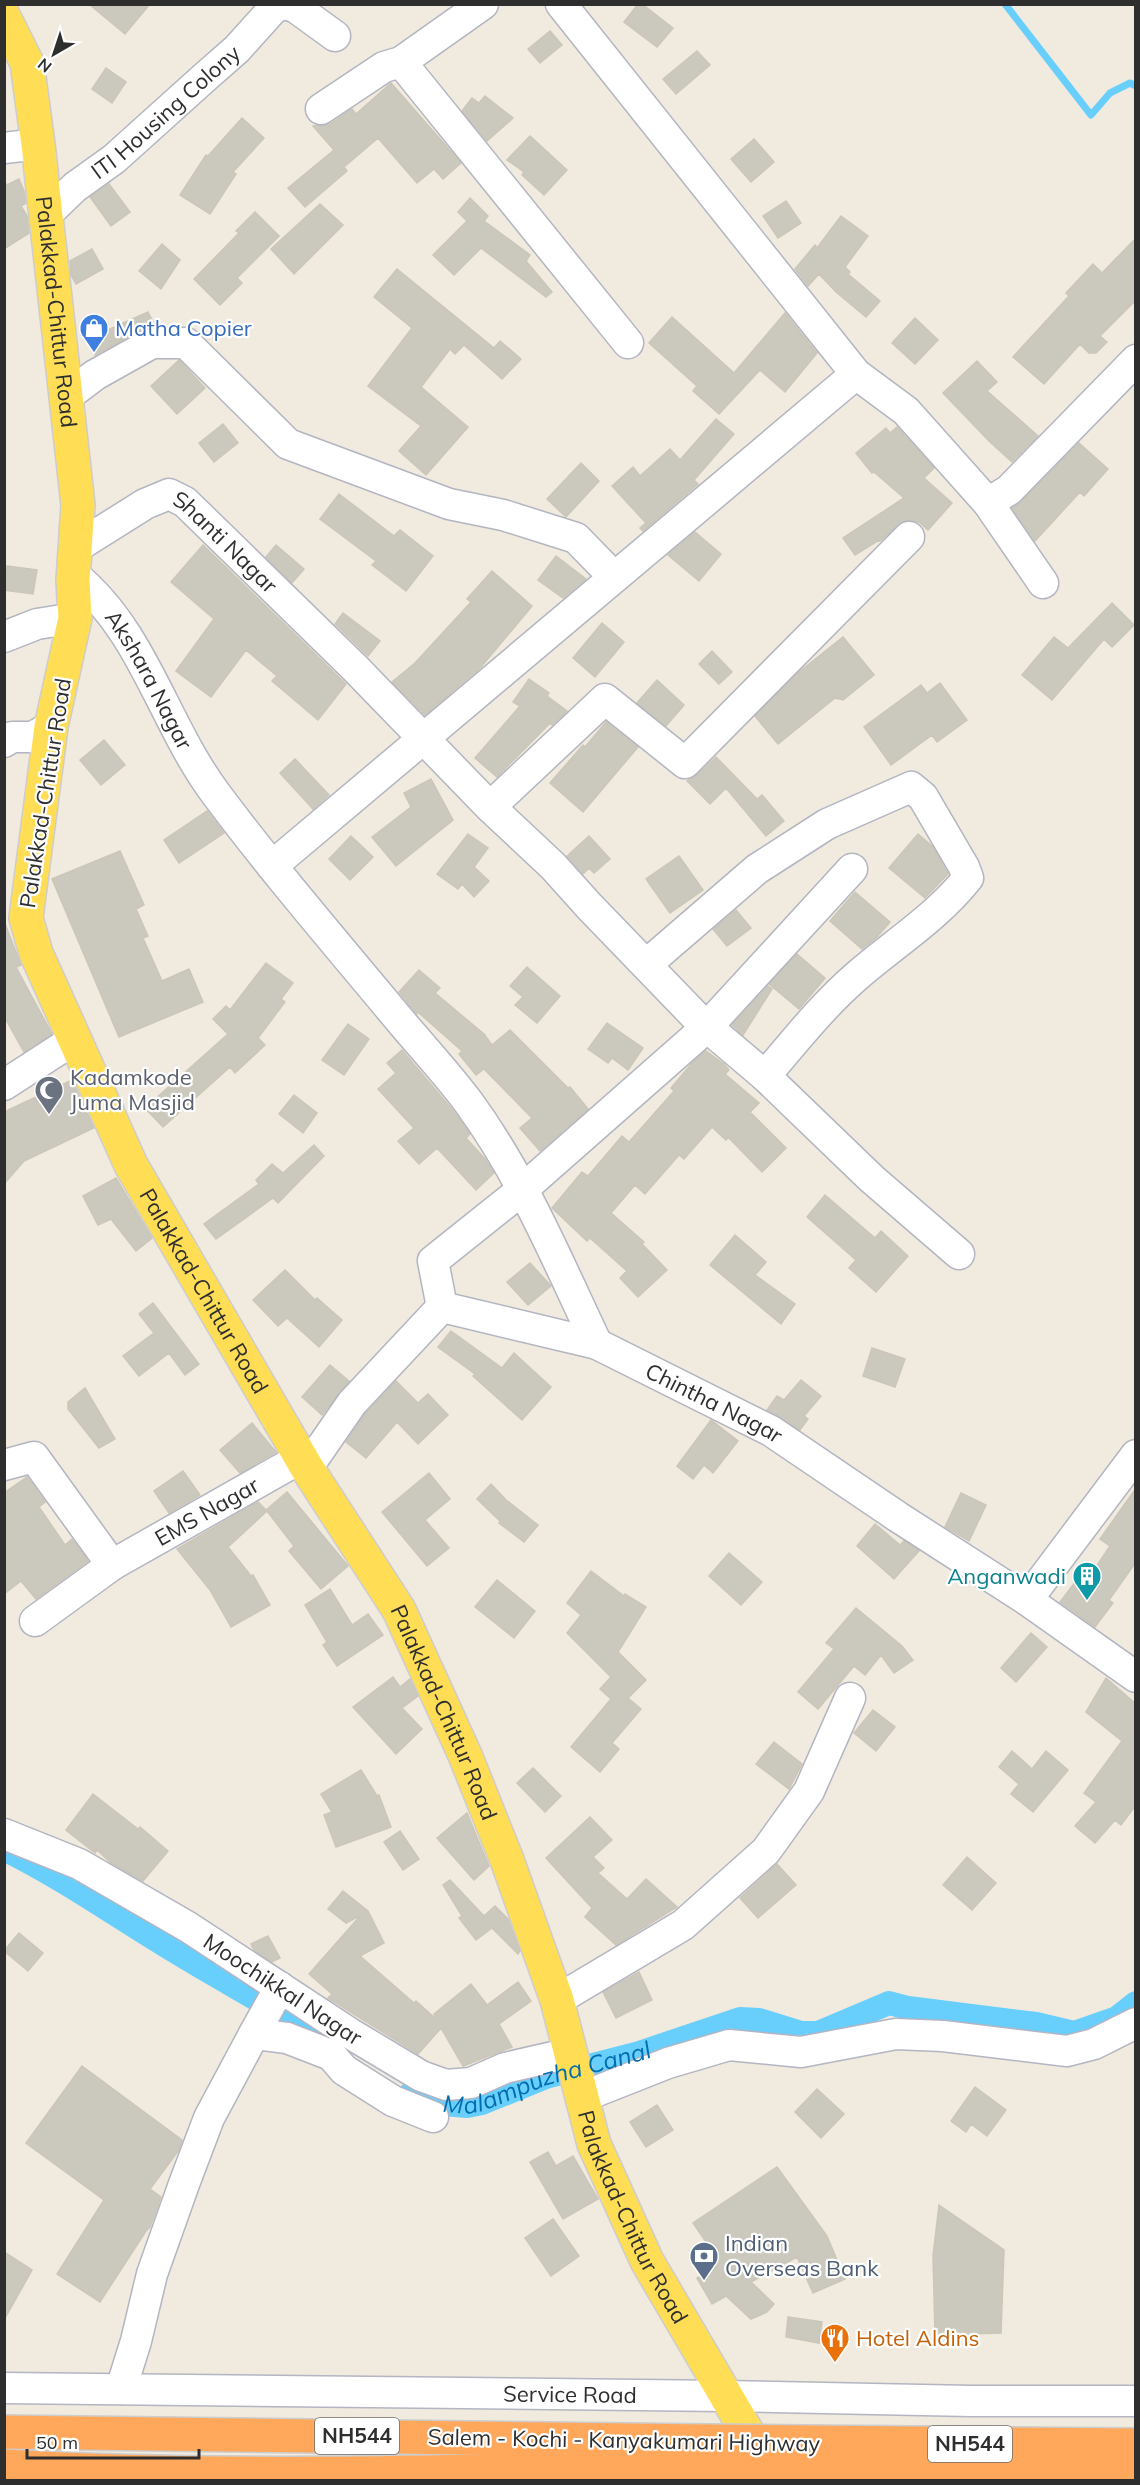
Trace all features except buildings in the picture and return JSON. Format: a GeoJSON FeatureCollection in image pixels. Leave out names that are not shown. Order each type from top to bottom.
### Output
{"type":"FeatureCollection","features":[{"type":"Feature","properties":{"kind":"highway","name":"Salem - Kochi - Kanyakumari Highway"},"geometry":{"type":"LineString","coordinates":[[4,2432],[806,2455],[1136,2475]]}},
{"type":"Feature","properties":{"kind":"highway","name":"Salem - Kochi - Kanyakumari Highway"},"geometry":{"type":"LineString","coordinates":[[806,2455],[1136,2445]]}},
{"type":"Feature","properties":{"kind":"highway","name":"Salem - Kochi - Kanyakumari Highway"},"geometry":{"type":"LineString","coordinates":[[4,2466],[117,2473],[351,2473],[714,2453]]}},
{"type":"Feature","properties":{"kind":"main road","name":"Palakkad-Chittur Road"},"geometry":{"type":"LineString","coordinates":[[4,17],[27,63],[78,505],[75,618],[51,727],[26,918],[36,953],[131,1165],[304,1463],[404,1621],[465,1755],[507,1860],[557,2000],[594,2144],[647,2260],[724,2396],[776,2481]]}},
{"type":"Feature","properties":{"kind":"street","name":"ITI Housing Colony"},"geometry":{"type":"LineString","coordinates":[[46,214],[75,187],[114,159],[237,49],[273,9],[283,4],[295,7],[334,36]]}},
{"type":"Feature","properties":{"kind":"street"},"geometry":{"type":"LineString","coordinates":[[321,109],[384,67],[401,62],[483,4]]}},
{"type":"Feature","properties":{"kind":"street"},"geometry":{"type":"LineString","coordinates":[[561,4],[856,374],[906,411],[988,503],[1043,583]]}},
{"type":"Feature","properties":{"kind":"street"},"geometry":{"type":"LineString","coordinates":[[401,62],[628,343]]}},
{"type":"Feature","properties":{"kind":"street"},"geometry":{"type":"LineString","coordinates":[[4,148],[38,144]]}},
{"type":"Feature","properties":{"kind":"street"},"geometry":{"type":"LineString","coordinates":[[66,397],[95,375],[152,343],[186,343],[288,444],[449,504],[503,515],[576,538],[614,577]]}},
{"type":"Feature","properties":{"kind":"street"},"geometry":{"type":"LineString","coordinates":[[988,503],[1009,490],[1136,360]]}},
{"type":"Feature","properties":{"kind":"street"},"geometry":{"type":"LineString","coordinates":[[272,866],[421,738],[856,374]]}},
{"type":"Feature","properties":{"kind":"street","name":"Shanti Nagar"},"geometry":{"type":"LineString","coordinates":[[75,561],[145,504],[169,494],[185,502],[355,668],[421,738]]}},
{"type":"Feature","properties":{"kind":"street"},"geometry":{"type":"LineString","coordinates":[[490,807],[605,699],[685,763],[909,537]]}},
{"type":"Feature","properties":{"kind":"street","name":"Akshara Nagar"},"geometry":{"type":"LineString","coordinates":[[75,561],[93,591],[116,618],[139,652],[168,716],[215,792],[272,866],[470,1103],[523,1189],[597,1344]]}},
{"type":"Feature","properties":{"kind":"street"},"geometry":{"type":"LineString","coordinates":[[4,637],[37,624],[75,618]]}},
{"type":"Feature","properties":{"kind":"street"},"geometry":{"type":"LineString","coordinates":[[4,742],[12,737],[32,737],[51,727]]}},
{"type":"Feature","properties":{"kind":"street"},"geometry":{"type":"LineString","coordinates":[[421,738],[490,807],[554,866],[589,906],[707,1027],[765,1076],[872,1179],[959,1254]]}},
{"type":"Feature","properties":{"kind":"street"},"geometry":{"type":"LineString","coordinates":[[646,964],[757,868],[827,824],[911,787],[923,797],[964,867],[968,879],[957,892],[906,938],[859,974],[827,1004],[765,1076]]}},
{"type":"Feature","properties":{"kind":"street"},"geometry":{"type":"LineString","coordinates":[[304,1463],[352,1402],[442,1307],[433,1261],[523,1189],[707,1027],[852,869]]}},
{"type":"Feature","properties":{"kind":"street"},"geometry":{"type":"LineString","coordinates":[[4,1085],[75,1040]]}},
{"type":"Feature","properties":{"kind":"street","name":"Chintha Nagar"},"geometry":{"type":"LineString","coordinates":[[442,1307],[597,1344],[771,1431],[898,1517],[1027,1600],[1136,1677]]}},
{"type":"Feature","properties":{"kind":"street"},"geometry":{"type":"LineString","coordinates":[[1027,1600],[1136,1455]]}},
{"type":"Feature","properties":{"kind":"street"},"geometry":{"type":"LineString","coordinates":[[4,1465],[34,1457],[112,1565]]}},
{"type":"Feature","properties":{"kind":"street","name":"EMS Nagar"},"geometry":{"type":"LineString","coordinates":[[35,1621],[112,1565],[304,1463]]}},
{"type":"Feature","properties":{"kind":"street"},"geometry":{"type":"LineString","coordinates":[[557,2000],[683,1925],[766,1851],[809,1791],[850,1698]]}},
{"type":"Feature","properties":{"kind":"street","name":"Moochikkal Nagar"},"geometry":{"type":"LineString","coordinates":[[4,1834],[79,1864],[188,1927],[351,2034],[421,2076],[446,2085],[471,2082],[505,2068],[571,2053]]}},
{"type":"Feature","properties":{"kind":"street"},"geometry":{"type":"LineString","coordinates":[[121,2389],[136,2341],[152,2274],[200,2140],[209,2118],[280,1987]]}},
{"type":"Feature","properties":{"kind":"street"},"geometry":{"type":"LineString","coordinates":[[582,2096],[668,2063],[729,2045],[801,2052],[896,2034],[943,2036],[1067,2051],[1094,2044],[1136,2023]]}},
{"type":"Feature","properties":{"kind":"street"},"geometry":{"type":"LineString","coordinates":[[254,2034],[287,2038],[332,2055],[344,2070],[393,2101],[433,2117]]}},
{"type":"Feature","properties":{"kind":"street","name":"Service Road"},"geometry":{"type":"LineString","coordinates":[[4,2388],[971,2401],[1136,2401]]}},
{"type":"Feature","properties":{"kind":"waterway"},"geometry":{"type":"LineString","coordinates":[[1005,4],[1091,115],[1110,93],[1130,83],[1136,86]]}},
{"type":"Feature","properties":{"kind":"waterway","name":"Malampuzha Canal"},"geometry":{"type":"LineString","coordinates":[[4,1849],[70,1886],[336,2049]]}},
{"type":"Feature","properties":{"kind":"waterway","name":"Malampuzha Canal"},"geometry":{"type":"LineString","coordinates":[[409,2095],[421,2102],[467,2106],[482,2103],[546,2077],[639,2053],[740,2019],[759,2020],[801,2033],[818,2033],[889,2003],[908,2008],[1036,2024],[1074,2033],[1117,2018],[1136,2003]]}},
{"type":"Feature","properties":{"kind":"place","name":"Matha Copier"},"geometry":{"type":"Point","coordinates":[94,354]}},
{"type":"Feature","properties":{"kind":"place","name":"Kadamkode Juma Masjid"},"geometry":{"type":"Point","coordinates":[49,1116]}},
{"type":"Feature","properties":{"kind":"place","name":"Anganwadi"},"geometry":{"type":"Point","coordinates":[1087,1602]}},
{"type":"Feature","properties":{"kind":"place","name":"Indian Overseas Bank"},"geometry":{"type":"Point","coordinates":[704,2282]}},
{"type":"Feature","properties":{"kind":"place","name":"Hotel Aldins"},"geometry":{"type":"Point","coordinates":[835,2364]}}]}
